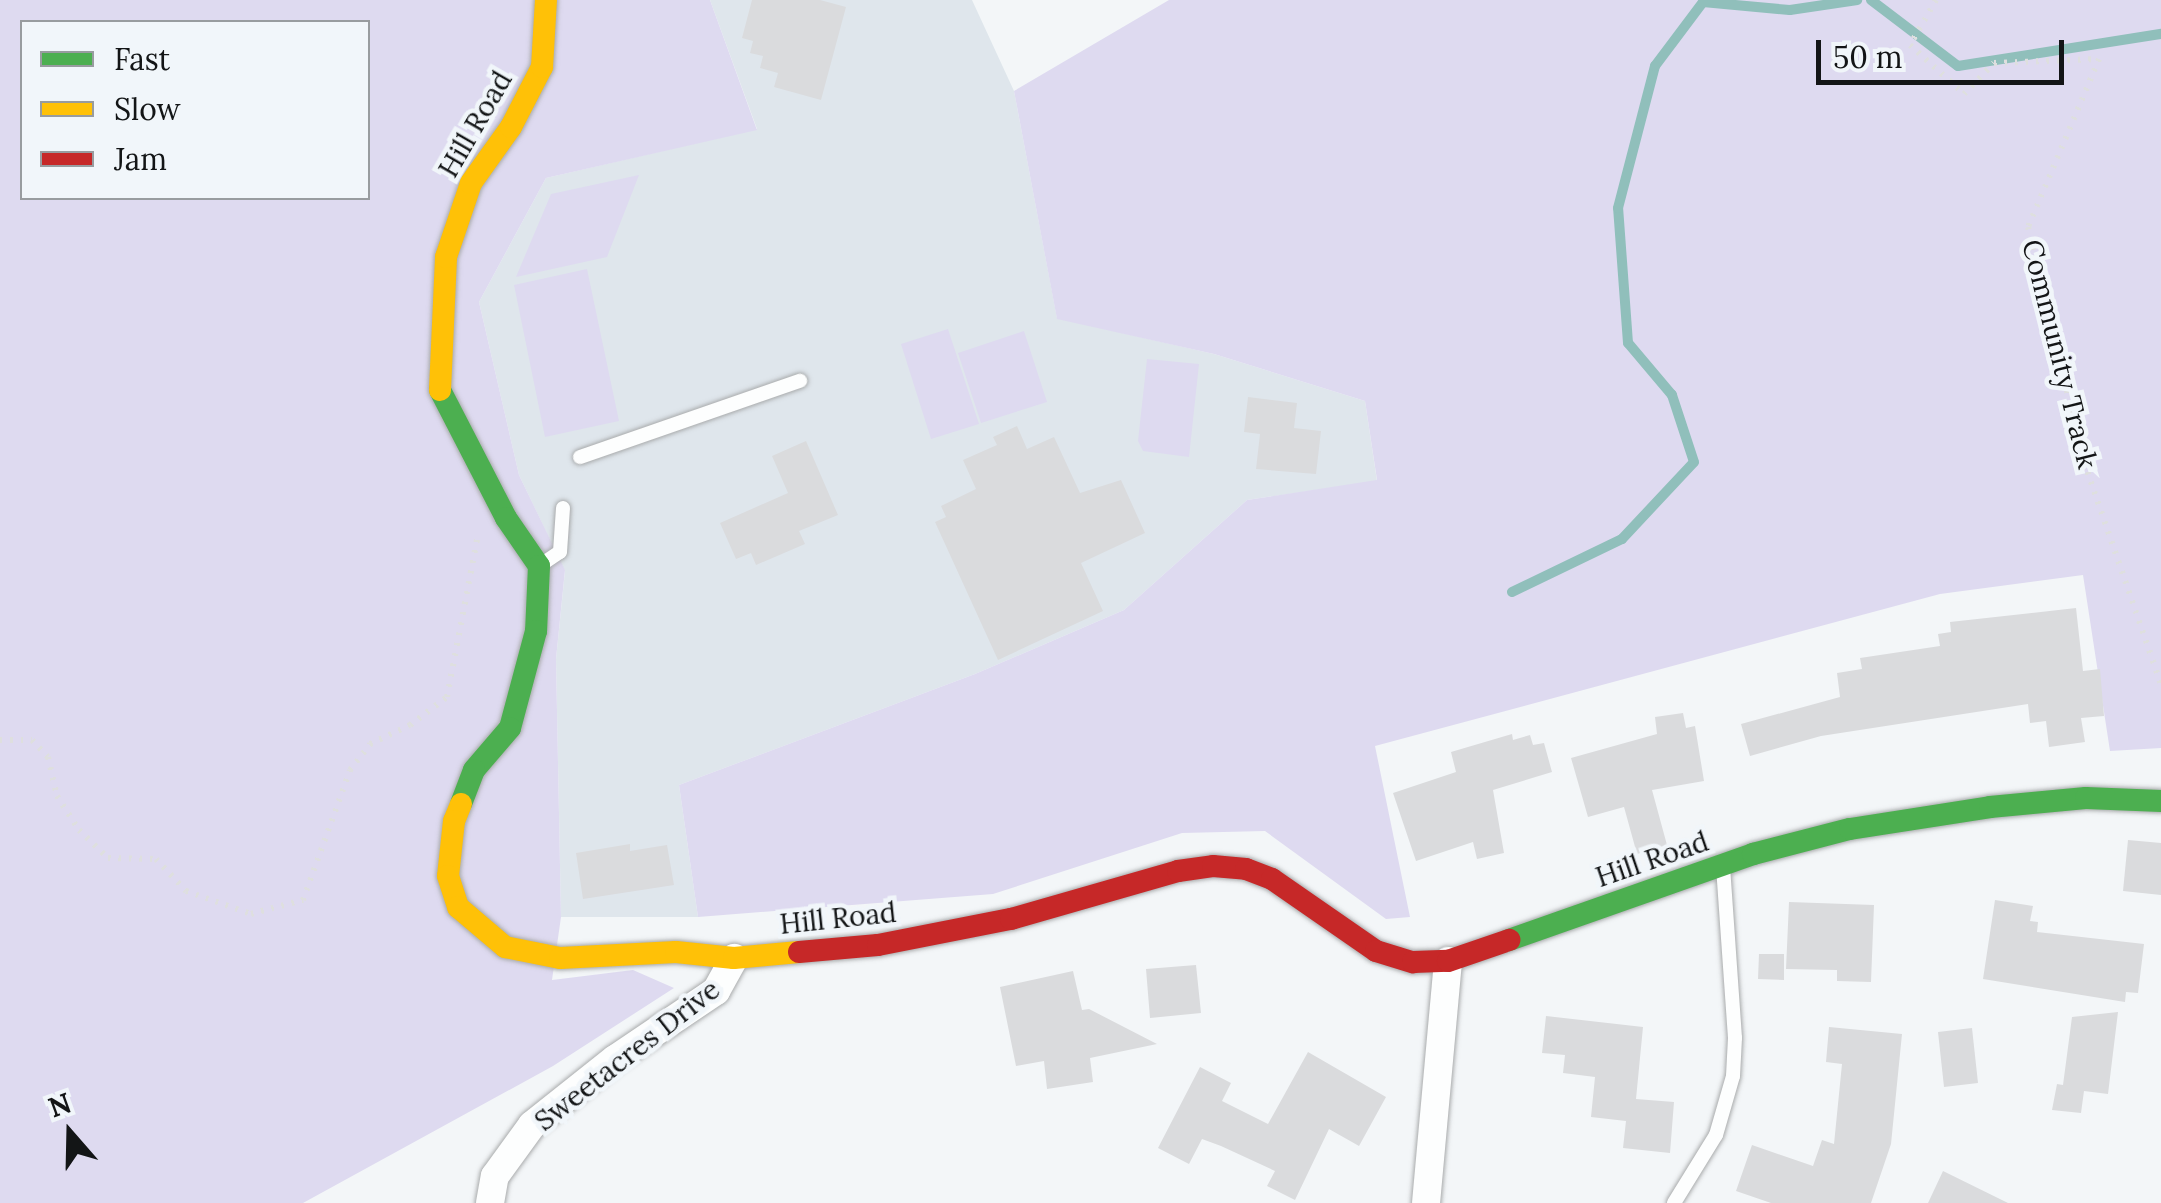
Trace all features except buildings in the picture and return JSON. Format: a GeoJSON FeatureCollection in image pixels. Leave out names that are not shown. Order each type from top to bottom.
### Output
{"type":"FeatureCollection","features":[{"type":"Feature","properties":{"kind":"street","name":"Hill Road"},"geometry":{"type":"LineString","coordinates":[[546,0],[542,67],[512,127],[472,183],[446,256],[440,390],[506,518],[539,566],[536,631],[510,728],[474,770],[454,821],[448,876],[458,907],[505,947],[534,956],[676,952],[734,958],[924,939],[1027,915],[1178,871],[1214,866],[1246,869],[1272,879],[1376,951],[1413,962],[1448,961],[1723,866],[1850,829],[1942,813],[2086,798],[2161,801]]}},
{"type":"Feature","properties":{"kind":"street","name":"Sweetacres Drive"},"geometry":{"type":"LineString","coordinates":[[490,1203],[495,1176],[532,1125],[614,1059],[716,991],[734,958]]}},
{"type":"Feature","properties":{"kind":"street"},"geometry":{"type":"LineString","coordinates":[[1426,1203],[1448,961]]}},
{"type":"Feature","properties":{"kind":"lane"},"geometry":{"type":"LineString","coordinates":[[580,457],[800,382]]}},
{"type":"Feature","properties":{"kind":"lane"},"geometry":{"type":"LineString","coordinates":[[539,566],[560,552],[562,508]]}},
{"type":"Feature","properties":{"kind":"lane"},"geometry":{"type":"LineString","coordinates":[[1674,1203],[1716,1135],[1733,1076],[1735,1038],[1723,866]]}},
{"type":"Feature","properties":{"kind":"path","name":"Community Track"},"geometry":{"type":"LineString","coordinates":[[1936,0],[1910,45],[1964,94],[1994,62],[2099,60],[2028,228],[2084,462],[2161,684]]}},
{"type":"Feature","properties":{"kind":"path"},"geometry":{"type":"LineString","coordinates":[[0,740],[32,740],[48,757],[57,796],[79,830],[108,858],[156,859],[186,891],[252,914],[303,900],[350,770],[370,744],[410,725],[447,696],[479,532]]}},
{"type":"Feature","properties":{"kind":"shaded area"},"geometry":{"type":"Polygon","coordinates":[[[0,0],[710,0],[757,130],[546,178],[479,302],[519,475],[565,570],[556,659],[561,917],[552,980],[633,970],[674,988],[553,1066],[303,1203],[0,1203],[0,0]]]}},
{"type":"Feature","properties":{"kind":"shaded area"},"geometry":{"type":"Polygon","coordinates":[[[710,0],[972,0],[1014,91],[1057,318],[1214,354],[1365,401],[1377,481],[1247,500],[1124,610],[975,674],[679,785],[698,917],[561,917],[556,659],[565,571],[519,475],[479,302],[546,178],[757,129],[710,0]]]}},
{"type":"Feature","properties":{"kind":"shaded area"},"geometry":{"type":"Polygon","coordinates":[[[1169,0],[2161,0],[2161,748],[2110,751],[2083,575],[1940,594],[1375,746],[1410,917],[1386,919],[1265,831],[1182,833],[993,894],[698,917],[679,785],[975,674],[1124,610],[1247,500],[1377,480],[1365,401],[1214,354],[1057,319],[1014,91],[1169,0]]]}},
{"type":"Feature","properties":{"kind":"shaded area"},"geometry":{"type":"Polygon","coordinates":[[[639,175],[607,257],[516,277],[551,194],[639,175]]]}},
{"type":"Feature","properties":{"kind":"shaded area"},"geometry":{"type":"Polygon","coordinates":[[[587,269],[619,421],[545,437],[514,285],[587,269]]]}},
{"type":"Feature","properties":{"kind":"shaded area"},"geometry":{"type":"Polygon","coordinates":[[[948,329],[979,424],[931,439],[901,344],[948,329]]]}},
{"type":"Feature","properties":{"kind":"shaded area"},"geometry":{"type":"Polygon","coordinates":[[[1024,331],[1047,402],[981,423],[958,353],[1024,331]]]}},
{"type":"Feature","properties":{"kind":"shaded area"},"geometry":{"type":"Polygon","coordinates":[[[1147,359],[1199,364],[1189,457],[1143,451],[1138,441],[1147,359]]]}},
{"type":"Feature","properties":{"kind":"waterway"},"geometry":{"type":"LineString","coordinates":[[1512,592],[1622,539],[1694,462],[1672,395],[1628,343],[1618,208],[1655,66],[1703,2],[1790,10],[1857,0]]}},
{"type":"Feature","properties":{"kind":"waterway"},"geometry":{"type":"LineString","coordinates":[[1871,0],[1958,66],[2161,34]]}},
{"type":"Feature","properties":{"kind":"traffic: fast"},"geometry":{"type":"LineString","coordinates":[[440,390],[506,518],[539,566],[536,631],[510,728],[474,770],[461,804]]}},
{"type":"Feature","properties":{"kind":"traffic: fast"},"geometry":{"type":"LineString","coordinates":[[1509,940],[1753,854],[1850,829],[1990,807],[2086,798],[2161,801]]}},
{"type":"Feature","properties":{"kind":"traffic: slow"},"geometry":{"type":"LineString","coordinates":[[440,390],[446,257],[471,183],[511,127],[542,67],[546,0]]}},
{"type":"Feature","properties":{"kind":"traffic: slow"},"geometry":{"type":"LineString","coordinates":[[461,804],[454,821],[448,876],[458,907],[505,947],[560,958],[676,952],[734,958],[799,952]]}},
{"type":"Feature","properties":{"kind":"traffic: jam"},"geometry":{"type":"LineString","coordinates":[[799,952],[878,945],[1011,919],[1178,871],[1213,866],[1246,869],[1272,879],[1376,951],[1413,962],[1448,961],[1509,940]]}}]}
